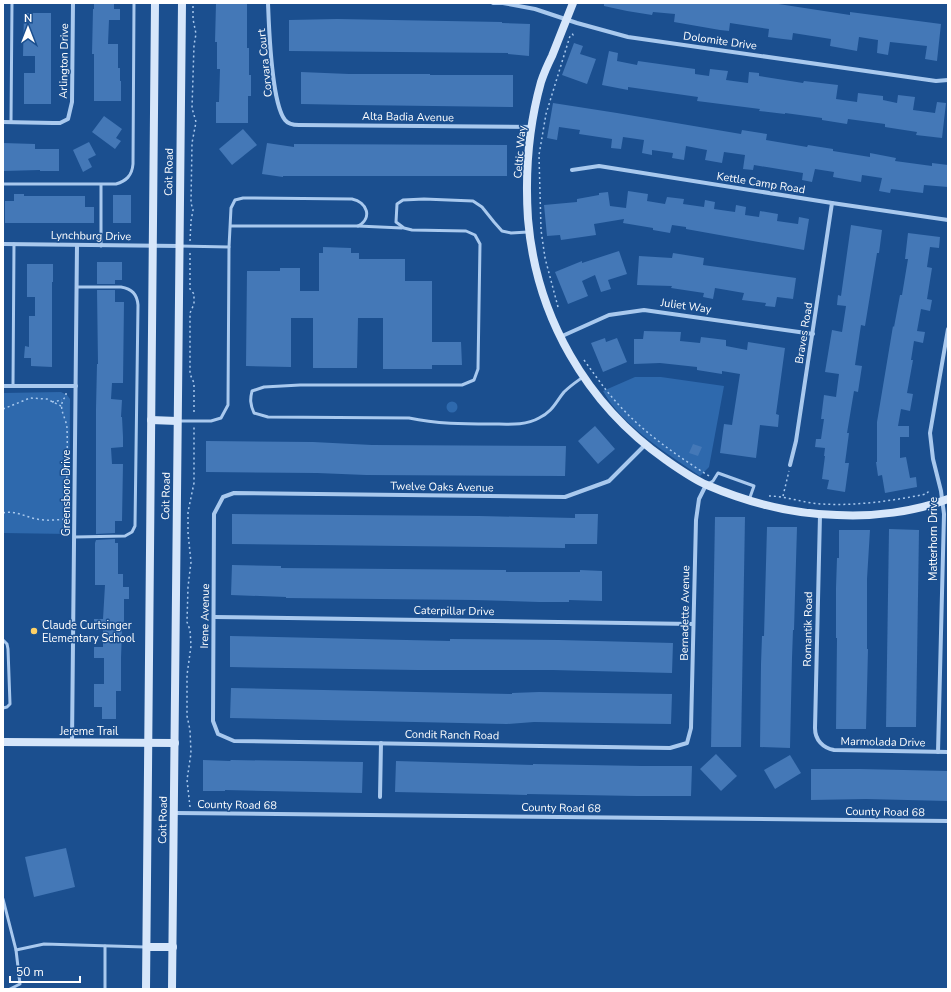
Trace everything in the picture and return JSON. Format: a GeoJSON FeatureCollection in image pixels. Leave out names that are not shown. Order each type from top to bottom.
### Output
{"type":"FeatureCollection","features":[{"type":"Feature","properties":{"kind":"main road","name":"Coit Road"},"geometry":{"type":"LineString","coordinates":[[146,989],[155,3]]}},
{"type":"Feature","properties":{"kind":"main road","name":"Coit Road"},"geometry":{"type":"LineString","coordinates":[[172,989],[175,813],[177,421],[182,3]]}},
{"type":"Feature","properties":{"kind":"main road","name":"Celtic Way"},"geometry":{"type":"LineString","coordinates":[[573,3],[542,81],[532,127],[529,159],[528,218],[538,280],[548,308],[560,337],[600,400],[618,420],[645,445],[676,466],[706,485],[760,504],[790,512],[855,516],[916,508],[945,500]]}},
{"type":"Feature","properties":{"kind":"main road"},"geometry":{"type":"LineString","coordinates":[[151,420],[177,421]]}},
{"type":"Feature","properties":{"kind":"main road","name":"Jereme Trail"},"geometry":{"type":"LineString","coordinates":[[3,742],[175,743]]}},
{"type":"Feature","properties":{"kind":"main road"},"geometry":{"type":"LineString","coordinates":[[147,947],[173,947]]}},
{"type":"Feature","properties":{"kind":"street","name":"Arlington Drive"},"geometry":{"type":"LineString","coordinates":[[12,122],[54,123],[68,119],[72,102],[73,3]]}},
{"type":"Feature","properties":{"kind":"street","name":"Corvara Court"},"geometry":{"type":"LineString","coordinates":[[268,3],[270,42],[278,105],[286,120]]}},
{"type":"Feature","properties":{"kind":"street","name":"Dolomite Drive"},"geometry":{"type":"LineString","coordinates":[[493,3],[503,3],[535,9],[628,37],[936,82],[948,80]]}},
{"type":"Feature","properties":{"kind":"street","name":"Alta Badia Avenue"},"geometry":{"type":"LineString","coordinates":[[286,120],[292,124],[299,125],[532,127]]}},
{"type":"Feature","properties":{"kind":"street"},"geometry":{"type":"LineString","coordinates":[[3,122],[12,122]]}},
{"type":"Feature","properties":{"kind":"street","name":"Kettle Camp Road"},"geometry":{"type":"LineString","coordinates":[[572,170],[599,166],[948,220]]}},
{"type":"Feature","properties":{"kind":"street","name":"Braves Road"},"geometry":{"type":"LineString","coordinates":[[790,464],[796,441],[832,203]]}},
{"type":"Feature","properties":{"kind":"street","name":"Lynchburg Drive"},"geometry":{"type":"LineString","coordinates":[[3,244],[179,246]]}},
{"type":"Feature","properties":{"kind":"street","name":"Greensboro Drive"},"geometry":{"type":"LineString","coordinates":[[72,742],[77,245]]}},
{"type":"Feature","properties":{"kind":"street","name":"Juliet Way"},"geometry":{"type":"LineString","coordinates":[[560,337],[609,315],[644,310],[813,334]]}},
{"type":"Feature","properties":{"kind":"street","name":"Matterhorn Drive"},"geometry":{"type":"LineString","coordinates":[[938,752],[945,500],[933,459],[930,433],[948,328]]}},
{"type":"Feature","properties":{"kind":"street"},"geometry":{"type":"LineString","coordinates":[[3,386],[76,386]]}},
{"type":"Feature","properties":{"kind":"street","name":"Twelve Oaks Avenue"},"geometry":{"type":"LineString","coordinates":[[222,498],[234,493],[565,497],[610,480],[645,445]]}},
{"type":"Feature","properties":{"kind":"street","name":"Bernadette Avenue"},"geometry":{"type":"LineString","coordinates":[[687,743],[691,728],[696,520],[699,499],[706,485]]}},
{"type":"Feature","properties":{"kind":"street","name":"Irene Avenue"},"geometry":{"type":"LineString","coordinates":[[219,734],[213,721],[214,514],[222,498]]}},
{"type":"Feature","properties":{"kind":"street","name":"Romantik Road"},"geometry":{"type":"LineString","coordinates":[[820,515],[815,730],[816,736],[820,743]]}},
{"type":"Feature","properties":{"kind":"street","name":"Caterpillar Drive"},"geometry":{"type":"LineString","coordinates":[[214,617],[693,624]]}},
{"type":"Feature","properties":{"kind":"street","name":"Condit Ranch Road"},"geometry":{"type":"LineString","coordinates":[[219,734],[234,741],[670,748],[687,743]]}},
{"type":"Feature","properties":{"kind":"street"},"geometry":{"type":"LineString","coordinates":[[380,797],[381,743]]}},
{"type":"Feature","properties":{"kind":"street","name":"Marmolada Drive"},"geometry":{"type":"LineString","coordinates":[[820,743],[826,748],[834,750],[948,752]]}},
{"type":"Feature","properties":{"kind":"street","name":"County Road 68"},"geometry":{"type":"LineString","coordinates":[[175,813],[948,821]]}},
{"type":"Feature","properties":{"kind":"lane"},"geometry":{"type":"LineString","coordinates":[[12,3],[12,122]]}},
{"type":"Feature","properties":{"kind":"lane"},"geometry":{"type":"LineString","coordinates":[[3,184],[101,185],[123,182],[129,177],[132,171],[134,3]]}},
{"type":"Feature","properties":{"kind":"lane"},"geometry":{"type":"LineString","coordinates":[[101,185],[101,246]]}},
{"type":"Feature","properties":{"kind":"lane"},"geometry":{"type":"LineString","coordinates":[[177,421],[211,421],[221,418],[228,405],[229,247],[232,203],[235,200],[243,198],[357,200],[362,203],[367,214],[364,223],[358,226]]}},
{"type":"Feature","properties":{"kind":"lane"},"geometry":{"type":"LineString","coordinates":[[404,228],[396,222],[397,204],[403,200],[424,199],[473,201],[482,207],[502,231],[511,233],[530,231]]}},
{"type":"Feature","properties":{"kind":"lane"},"geometry":{"type":"LineString","coordinates":[[230,226],[358,226],[404,228],[412,230],[466,231],[475,234],[480,244],[478,369],[474,380],[462,385],[308,385],[264,387],[252,391],[250,399],[254,413],[268,417],[409,418],[458,424],[525,424],[539,419],[553,409],[562,394],[584,376]]}},
{"type":"Feature","properties":{"kind":"lane"},"geometry":{"type":"LineString","coordinates":[[13,386],[14,244]]}},
{"type":"Feature","properties":{"kind":"lane"},"geometry":{"type":"LineString","coordinates":[[179,246],[229,247]]}},
{"type":"Feature","properties":{"kind":"lane"},"geometry":{"type":"LineString","coordinates":[[75,536],[125,536],[132,532],[135,526],[138,321],[137,298],[128,288],[77,287]]}},
{"type":"Feature","properties":{"kind":"lane"},"geometry":{"type":"LineString","coordinates":[[706,485],[713,482],[718,473],[754,486],[749,500]]}},
{"type":"Feature","properties":{"kind":"lane"},"geometry":{"type":"LineString","coordinates":[[3,640],[7,644],[8,649],[10,704],[3,708]]}},
{"type":"Feature","properties":{"kind":"lane"},"geometry":{"type":"LineString","coordinates":[[3,899],[16,950],[20,989]]}},
{"type":"Feature","properties":{"kind":"lane"},"geometry":{"type":"LineString","coordinates":[[16,950],[44,944],[147,947]]}},
{"type":"Feature","properties":{"kind":"lane"},"geometry":{"type":"LineString","coordinates":[[105,946],[105,989]]}},
{"type":"Feature","properties":{"kind":"lane"},"geometry":{"type":"LineString","coordinates":[[10,989],[20,984]]}},
{"type":"Feature","properties":{"kind":"path"},"geometry":{"type":"LineString","coordinates":[[190,802],[187,780],[191,748],[190,730],[186,716],[186,675],[191,646],[190,630],[187,622],[188,587],[191,562],[188,533],[188,512],[194,483],[194,383],[190,374],[190,313],[194,304],[194,294],[190,289],[190,246],[193,210],[191,203],[192,143],[196,122],[192,108],[193,50],[196,34],[193,19],[193,3]]}},
{"type":"Feature","properties":{"kind":"path"},"geometry":{"type":"LineString","coordinates":[[559,308],[545,258],[541,230],[539,155],[546,114],[570,36],[573,35],[571,31]]}},
{"type":"Feature","properties":{"kind":"path"},"geometry":{"type":"LineString","coordinates":[[583,358],[617,404],[641,427],[715,479]]}},
{"type":"Feature","properties":{"kind":"path"},"geometry":{"type":"LineString","coordinates":[[3,513],[18,513],[31,518],[43,520],[66,519],[67,427],[61,406],[62,400],[66,396],[66,386]]}},
{"type":"Feature","properties":{"kind":"path"},"geometry":{"type":"LineString","coordinates":[[3,409],[30,398],[47,399],[61,406]]}},
{"type":"Feature","properties":{"kind":"path"},"geometry":{"type":"LineString","coordinates":[[52,402],[62,400]]}},
{"type":"Feature","properties":{"kind":"path"},"geometry":{"type":"LineString","coordinates":[[783,496],[790,464]]}},
{"type":"Feature","properties":{"kind":"path"},"geometry":{"type":"LineString","coordinates":[[766,496],[778,496],[786,499],[820,504],[849,504],[903,499],[926,494],[928,492],[931,494]]}},
{"type":"Feature","properties":{"kind":"shaded area"},"geometry":{"type":"Polygon","coordinates":[[[635,377],[661,377],[724,386],[709,467],[700,476],[646,438],[633,427],[611,404],[603,391],[635,377]]]}},
{"type":"Feature","properties":{"kind":"shaded area"},"geometry":{"type":"Polygon","coordinates":[[[61,392],[67,395],[70,399],[69,534],[3,533],[3,393],[61,392]]]}},
{"type":"Feature","properties":{"kind":"shaded area"},"geometry":{"type":"Polygon","coordinates":[[[450,402],[454,402],[456,403],[456,411],[450,412],[447,409],[447,405],[450,402]]]}},
{"type":"Feature","properties":{"kind":"building"},"geometry":{"type":"Polygon","coordinates":[[[94,3],[114,3],[114,9],[120,9],[120,20],[109,20],[108,44],[118,44],[118,68],[120,68],[121,101],[94,101],[94,54],[92,54],[94,3]]]}},
{"type":"Feature","properties":{"kind":"building"},"geometry":{"type":"Polygon","coordinates":[[[216,3],[247,3],[247,48],[249,48],[249,75],[251,75],[251,96],[248,96],[248,123],[216,123],[216,102],[219,102],[220,69],[217,69],[217,42],[215,42],[216,3]]]}},
{"type":"Feature","properties":{"kind":"building"},"geometry":{"type":"Polygon","coordinates":[[[604,3],[772,3],[850,15],[850,12],[941,24],[937,61],[925,59],[927,46],[890,42],[888,55],[877,53],[878,40],[859,37],[857,51],[830,46],[831,39],[793,33],[792,40],[768,37],[769,29],[730,23],[729,31],[720,30],[674,22],[675,14],[653,12],[652,15],[604,6],[604,3]]]}},
{"type":"Feature","properties":{"kind":"building"},"geometry":{"type":"Polygon","coordinates":[[[24,13],[51,13],[51,104],[24,104],[24,73],[35,73],[35,56],[23,56],[24,13]]]}},
{"type":"Feature","properties":{"kind":"building"},"geometry":{"type":"Polygon","coordinates":[[[337,19],[502,22],[530,24],[529,56],[508,53],[289,51],[289,20],[337,19]]]}},
{"type":"Feature","properties":{"kind":"building"},"geometry":{"type":"Polygon","coordinates":[[[574,43],[583,46],[580,54],[596,59],[587,84],[562,75],[574,43]]]}},
{"type":"Feature","properties":{"kind":"building"},"geometry":{"type":"Polygon","coordinates":[[[609,51],[618,53],[617,61],[637,65],[638,61],[695,69],[695,74],[709,76],[710,69],[728,71],[726,80],[748,83],[749,72],[759,73],[759,76],[803,83],[804,81],[838,85],[836,99],[857,102],[858,93],[883,96],[883,100],[897,103],[898,95],[915,97],[913,110],[935,113],[937,102],[946,103],[942,138],[916,135],[917,132],[885,127],[885,124],[848,119],[847,124],[822,120],[822,118],[759,111],[760,109],[697,101],[698,97],[628,87],[628,90],[602,85],[609,51]]]}},
{"type":"Feature","properties":{"kind":"building"},"geometry":{"type":"Polygon","coordinates":[[[301,72],[349,74],[513,75],[513,107],[301,104],[301,72]]]}},
{"type":"Feature","properties":{"kind":"building"},"geometry":{"type":"Polygon","coordinates":[[[553,103],[741,134],[742,130],[767,134],[766,140],[807,147],[808,145],[833,149],[833,151],[870,157],[870,153],[896,158],[895,161],[932,166],[932,163],[948,165],[948,187],[924,185],[923,193],[891,189],[890,193],[879,191],[882,178],[862,175],[861,182],[833,177],[834,172],[815,169],[812,182],[802,180],[803,173],[754,165],[753,170],[743,169],[745,155],[724,152],[722,163],[705,160],[707,150],[686,146],[684,160],[672,158],[673,153],[652,150],[652,155],[642,153],[644,140],[623,137],[621,149],[611,148],[612,139],[579,134],[580,130],[559,127],[557,140],[547,138],[553,103]]]}},
{"type":"Feature","properties":{"kind":"building"},"geometry":{"type":"Polygon","coordinates":[[[104,116],[122,129],[116,138],[121,141],[115,149],[92,132],[104,116]]]}},
{"type":"Feature","properties":{"kind":"building"},"geometry":{"type":"Polygon","coordinates":[[[243,129],[257,145],[232,165],[219,149],[243,129]]]}},
{"type":"Feature","properties":{"kind":"building"},"geometry":{"type":"Polygon","coordinates":[[[89,142],[96,155],[88,159],[92,167],[83,172],[73,150],[89,142]]]}},
{"type":"Feature","properties":{"kind":"building"},"geometry":{"type":"Polygon","coordinates":[[[3,143],[35,144],[35,149],[59,149],[59,171],[3,171],[3,143]]]}},
{"type":"Feature","properties":{"kind":"building"},"geometry":{"type":"Polygon","coordinates":[[[267,143],[294,147],[294,144],[507,145],[507,176],[283,177],[262,174],[267,143]]]}},
{"type":"Feature","properties":{"kind":"building"},"geometry":{"type":"Polygon","coordinates":[[[628,191],[648,194],[647,201],[665,204],[667,197],[684,199],[683,204],[704,207],[705,200],[715,202],[714,209],[735,212],[736,205],[746,207],[745,215],[759,217],[760,211],[778,214],[777,221],[798,224],[799,217],[809,219],[804,250],[686,229],[686,227],[672,225],[670,233],[653,230],[653,228],[623,223],[624,219],[594,224],[596,235],[561,240],[560,235],[547,236],[544,205],[577,202],[577,199],[608,192],[610,206],[626,208],[628,191]]]}},
{"type":"Feature","properties":{"kind":"building"},"geometry":{"type":"Polygon","coordinates":[[[14,194],[24,194],[24,196],[85,196],[85,207],[94,207],[94,223],[5,223],[5,201],[14,201],[14,194]]]}},
{"type":"Feature","properties":{"kind":"building"},"geometry":{"type":"Polygon","coordinates":[[[113,195],[131,195],[131,223],[113,223],[113,195]]]}},
{"type":"Feature","properties":{"kind":"building"},"geometry":{"type":"Polygon","coordinates":[[[851,225],[882,230],[865,326],[861,325],[855,365],[862,366],[858,392],[854,391],[847,433],[849,433],[845,463],[849,463],[845,492],[827,489],[829,480],[822,479],[825,448],[815,447],[816,439],[821,439],[824,419],[821,419],[824,395],[836,397],[839,374],[825,372],[832,330],[842,332],[846,306],[837,305],[838,295],[841,296],[851,225]]]}},
{"type":"Feature","properties":{"kind":"building"},"geometry":{"type":"Polygon","coordinates":[[[908,233],[940,237],[939,248],[930,247],[927,267],[932,268],[927,299],[932,300],[930,311],[921,309],[917,331],[925,332],[923,343],[914,341],[911,360],[913,360],[907,393],[913,394],[910,411],[901,409],[898,426],[909,426],[909,437],[900,437],[900,458],[906,457],[910,478],[916,477],[917,487],[885,493],[882,475],[878,476],[876,462],[877,422],[893,326],[894,327],[900,295],[902,295],[908,259],[905,259],[908,233]]]}},
{"type":"Feature","properties":{"kind":"building"},"geometry":{"type":"Polygon","coordinates":[[[323,247],[351,248],[351,253],[359,253],[359,259],[405,259],[405,281],[432,281],[432,342],[461,342],[462,365],[432,365],[432,369],[383,369],[383,318],[358,318],[357,368],[313,368],[313,318],[291,318],[291,367],[246,366],[247,271],[280,271],[280,268],[300,268],[300,291],[319,291],[319,253],[323,253],[323,247]]]}},
{"type":"Feature","properties":{"kind":"building"},"geometry":{"type":"Polygon","coordinates":[[[619,251],[627,274],[608,280],[611,289],[601,292],[595,275],[582,281],[588,296],[568,304],[555,272],[582,261],[582,263],[619,251]]]}},
{"type":"Feature","properties":{"kind":"building"},"geometry":{"type":"Polygon","coordinates":[[[673,253],[704,258],[703,265],[796,278],[793,299],[777,297],[775,307],[765,306],[766,303],[742,300],[744,293],[715,288],[713,299],[703,297],[704,293],[671,288],[672,286],[637,285],[639,256],[672,258],[673,253]]]}},
{"type":"Feature","properties":{"kind":"building"},"geometry":{"type":"Polygon","coordinates":[[[97,262],[122,262],[122,280],[115,280],[115,284],[97,284],[97,262]]]}},
{"type":"Feature","properties":{"kind":"building"},"geometry":{"type":"Polygon","coordinates":[[[27,264],[53,264],[52,367],[31,366],[31,358],[24,358],[25,346],[29,347],[29,316],[35,316],[35,297],[27,297],[27,264]]]}},
{"type":"Feature","properties":{"kind":"building"},"geometry":{"type":"Polygon","coordinates":[[[97,290],[115,290],[115,302],[124,302],[123,383],[112,383],[111,399],[122,400],[121,417],[123,447],[111,448],[112,464],[123,464],[122,521],[115,521],[115,533],[96,534],[96,409],[98,364],[97,290]]]}},
{"type":"Feature","properties":{"kind":"building"},"geometry":{"type":"Polygon","coordinates":[[[644,331],[681,332],[680,341],[700,343],[701,337],[726,340],[726,346],[747,350],[748,342],[785,348],[776,414],[779,415],[778,427],[760,425],[756,458],[720,453],[724,424],[732,425],[740,374],[722,371],[722,374],[697,370],[697,367],[660,363],[634,364],[634,339],[643,339],[644,331]]]}},
{"type":"Feature","properties":{"kind":"building"},"geometry":{"type":"Polygon","coordinates":[[[605,338],[606,342],[617,338],[627,362],[603,372],[591,343],[605,338]]]}},
{"type":"Feature","properties":{"kind":"building"},"geometry":{"type":"Polygon","coordinates":[[[595,426],[615,449],[598,464],[578,441],[595,426]]]}},
{"type":"Feature","properties":{"kind":"building"},"geometry":{"type":"Polygon","coordinates":[[[206,441],[313,442],[372,445],[566,446],[565,476],[366,475],[206,472],[206,441]]]}},
{"type":"Feature","properties":{"kind":"building"},"geometry":{"type":"Polygon","coordinates":[[[693,444],[702,447],[698,456],[689,453],[693,444]]]}},
{"type":"Feature","properties":{"kind":"building"},"geometry":{"type":"Polygon","coordinates":[[[232,514],[575,518],[575,514],[598,514],[597,544],[565,544],[565,548],[232,544],[232,514]]]}},
{"type":"Feature","properties":{"kind":"building"},"geometry":{"type":"Polygon","coordinates":[[[715,517],[745,517],[741,747],[711,747],[715,517]]]}},
{"type":"Feature","properties":{"kind":"building"},"geometry":{"type":"Polygon","coordinates":[[[767,527],[797,527],[790,748],[760,747],[761,664],[762,636],[764,636],[767,527]]]}},
{"type":"Feature","properties":{"kind":"building"},"geometry":{"type":"Polygon","coordinates":[[[889,529],[919,530],[916,727],[886,727],[889,529]]]}},
{"type":"Feature","properties":{"kind":"building"},"geometry":{"type":"Polygon","coordinates":[[[839,530],[870,530],[867,579],[868,649],[866,729],[836,729],[836,588],[837,558],[839,558],[839,530]]]}},
{"type":"Feature","properties":{"kind":"building"},"geometry":{"type":"Polygon","coordinates":[[[115,539],[115,543],[118,543],[118,574],[123,574],[123,587],[129,587],[129,599],[124,599],[121,691],[116,691],[116,719],[102,719],[102,707],[94,707],[94,684],[104,684],[104,658],[94,658],[94,647],[103,647],[103,630],[94,630],[94,619],[103,619],[105,585],[95,585],[95,543],[96,540],[115,539]]]}},
{"type":"Feature","properties":{"kind":"building"},"geometry":{"type":"Polygon","coordinates":[[[232,565],[281,566],[281,568],[506,570],[506,572],[580,572],[580,570],[602,571],[602,601],[569,600],[569,602],[539,602],[286,598],[231,595],[232,565]]]}},
{"type":"Feature","properties":{"kind":"building"},"geometry":{"type":"Polygon","coordinates":[[[230,636],[450,641],[450,639],[673,643],[672,673],[553,670],[417,670],[230,667],[230,636]]]}},
{"type":"Feature","properties":{"kind":"building"},"geometry":{"type":"Polygon","coordinates":[[[231,688],[512,694],[539,692],[672,694],[671,724],[534,722],[507,724],[230,718],[231,688]]]}},
{"type":"Feature","properties":{"kind":"building"},"geometry":{"type":"Polygon","coordinates":[[[716,754],[737,776],[721,791],[700,769],[716,754]]]}},
{"type":"Feature","properties":{"kind":"building"},"geometry":{"type":"Polygon","coordinates":[[[790,755],[801,773],[775,789],[764,770],[790,755]]]}},
{"type":"Feature","properties":{"kind":"building"},"geometry":{"type":"Polygon","coordinates":[[[203,760],[363,762],[362,793],[225,790],[203,791],[203,760]]]}},
{"type":"Feature","properties":{"kind":"building"},"geometry":{"type":"Polygon","coordinates":[[[396,761],[533,765],[692,766],[691,796],[527,795],[395,792],[396,761]]]}},
{"type":"Feature","properties":{"kind":"building"},"geometry":{"type":"Polygon","coordinates":[[[811,769],[948,771],[948,801],[866,799],[811,800],[811,769]]]}},
{"type":"Feature","properties":{"kind":"building"},"geometry":{"type":"Polygon","coordinates":[[[66,848],[75,887],[34,897],[25,857],[66,848]]]}},
{"type":"Feature","properties":{"kind":"place","name":"Claude Curtsinger Elementary School"},"geometry":{"type":"Point","coordinates":[34,631]}}]}
